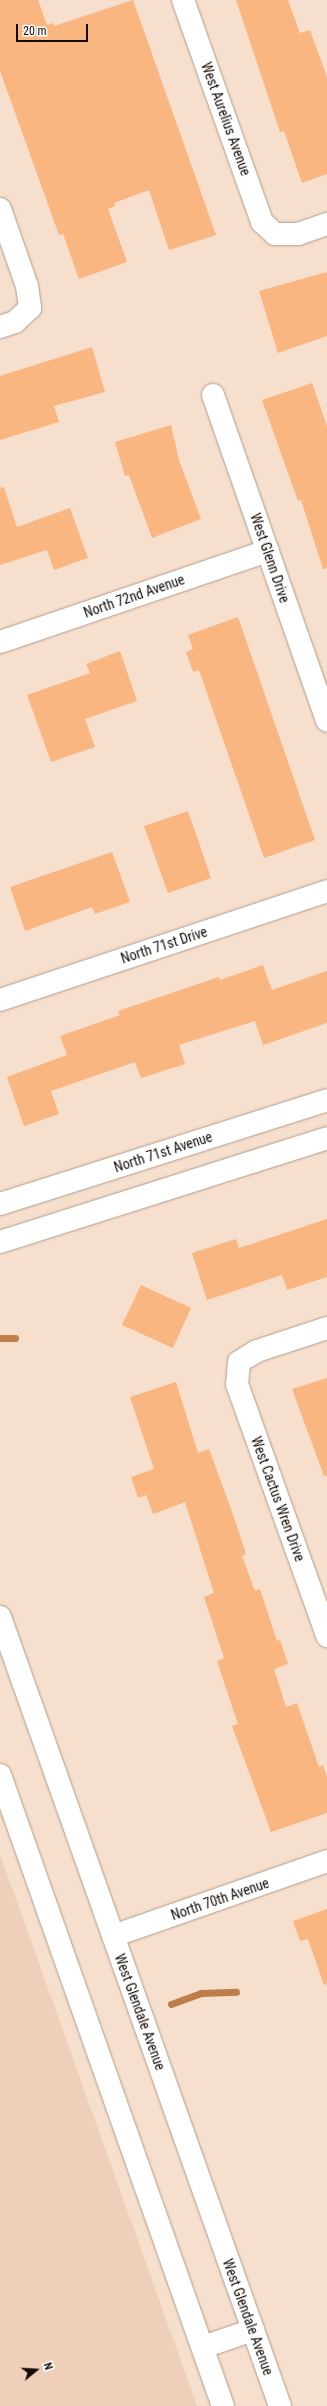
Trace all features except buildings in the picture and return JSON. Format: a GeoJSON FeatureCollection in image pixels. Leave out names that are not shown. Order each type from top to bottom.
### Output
{"type":"FeatureCollection","features":[{"type":"Feature","properties":{"kind":"street","name":"West Aurelius Avenue"},"geometry":{"type":"LineString","coordinates":[[183,0],[262,222],[275,234],[298,234],[327,224]]}},
{"type":"Feature","properties":{"kind":"street"},"geometry":{"type":"LineString","coordinates":[[0,208],[27,286],[30,308],[15,322],[0,327]]}},
{"type":"Feature","properties":{"kind":"street","name":"West Glenn Drive"},"geometry":{"type":"LineString","coordinates":[[213,395],[327,721]]}},
{"type":"Feature","properties":{"kind":"street","name":"North 72nd Avenue"},"geometry":{"type":"LineString","coordinates":[[0,642],[268,551]]}},
{"type":"Feature","properties":{"kind":"street","name":"North 71st Drive"},"geometry":{"type":"LineString","coordinates":[[0,1000],[327,891]]}},
{"type":"Feature","properties":{"kind":"street","name":"North 71st Avenue"},"geometry":{"type":"LineString","coordinates":[[0,1204],[327,1100]]}},
{"type":"Feature","properties":{"kind":"street"},"geometry":{"type":"LineString","coordinates":[[0,1242],[327,1138]]}},
{"type":"Feature","properties":{"kind":"street","name":"West Cactus Wren Drive"},"geometry":{"type":"LineString","coordinates":[[327,1328],[257,1350],[239,1362],[237,1384],[327,1636]]}},
{"type":"Feature","properties":{"kind":"street","name":"West Glendale Avenue"},"geometry":{"type":"LineString","coordinates":[[0,1617],[280,2406]]}},
{"type":"Feature","properties":{"kind":"street"},"geometry":{"type":"LineString","coordinates":[[0,1775],[224,2406]]}},
{"type":"Feature","properties":{"kind":"street","name":"North 70th Avenue"},"geometry":{"type":"LineString","coordinates":[[113,1936],[327,1861]]}},
{"type":"Feature","properties":{"kind":"street"},"geometry":{"type":"LineString","coordinates":[[203,2347],[253,2330]]}},
{"type":"Feature","properties":{"kind":"shaded area"},"geometry":{"type":"Polygon","coordinates":[[[0,1854],[197,2406],[0,2406],[0,1854]]]}},
{"type":"Feature","properties":{"kind":"waterway"},"geometry":{"type":"LineString","coordinates":[[0,1338],[15,1338]]}},
{"type":"Feature","properties":{"kind":"waterway"},"geometry":{"type":"LineString","coordinates":[[171,2004],[201,1993],[236,1992]]}}]}
